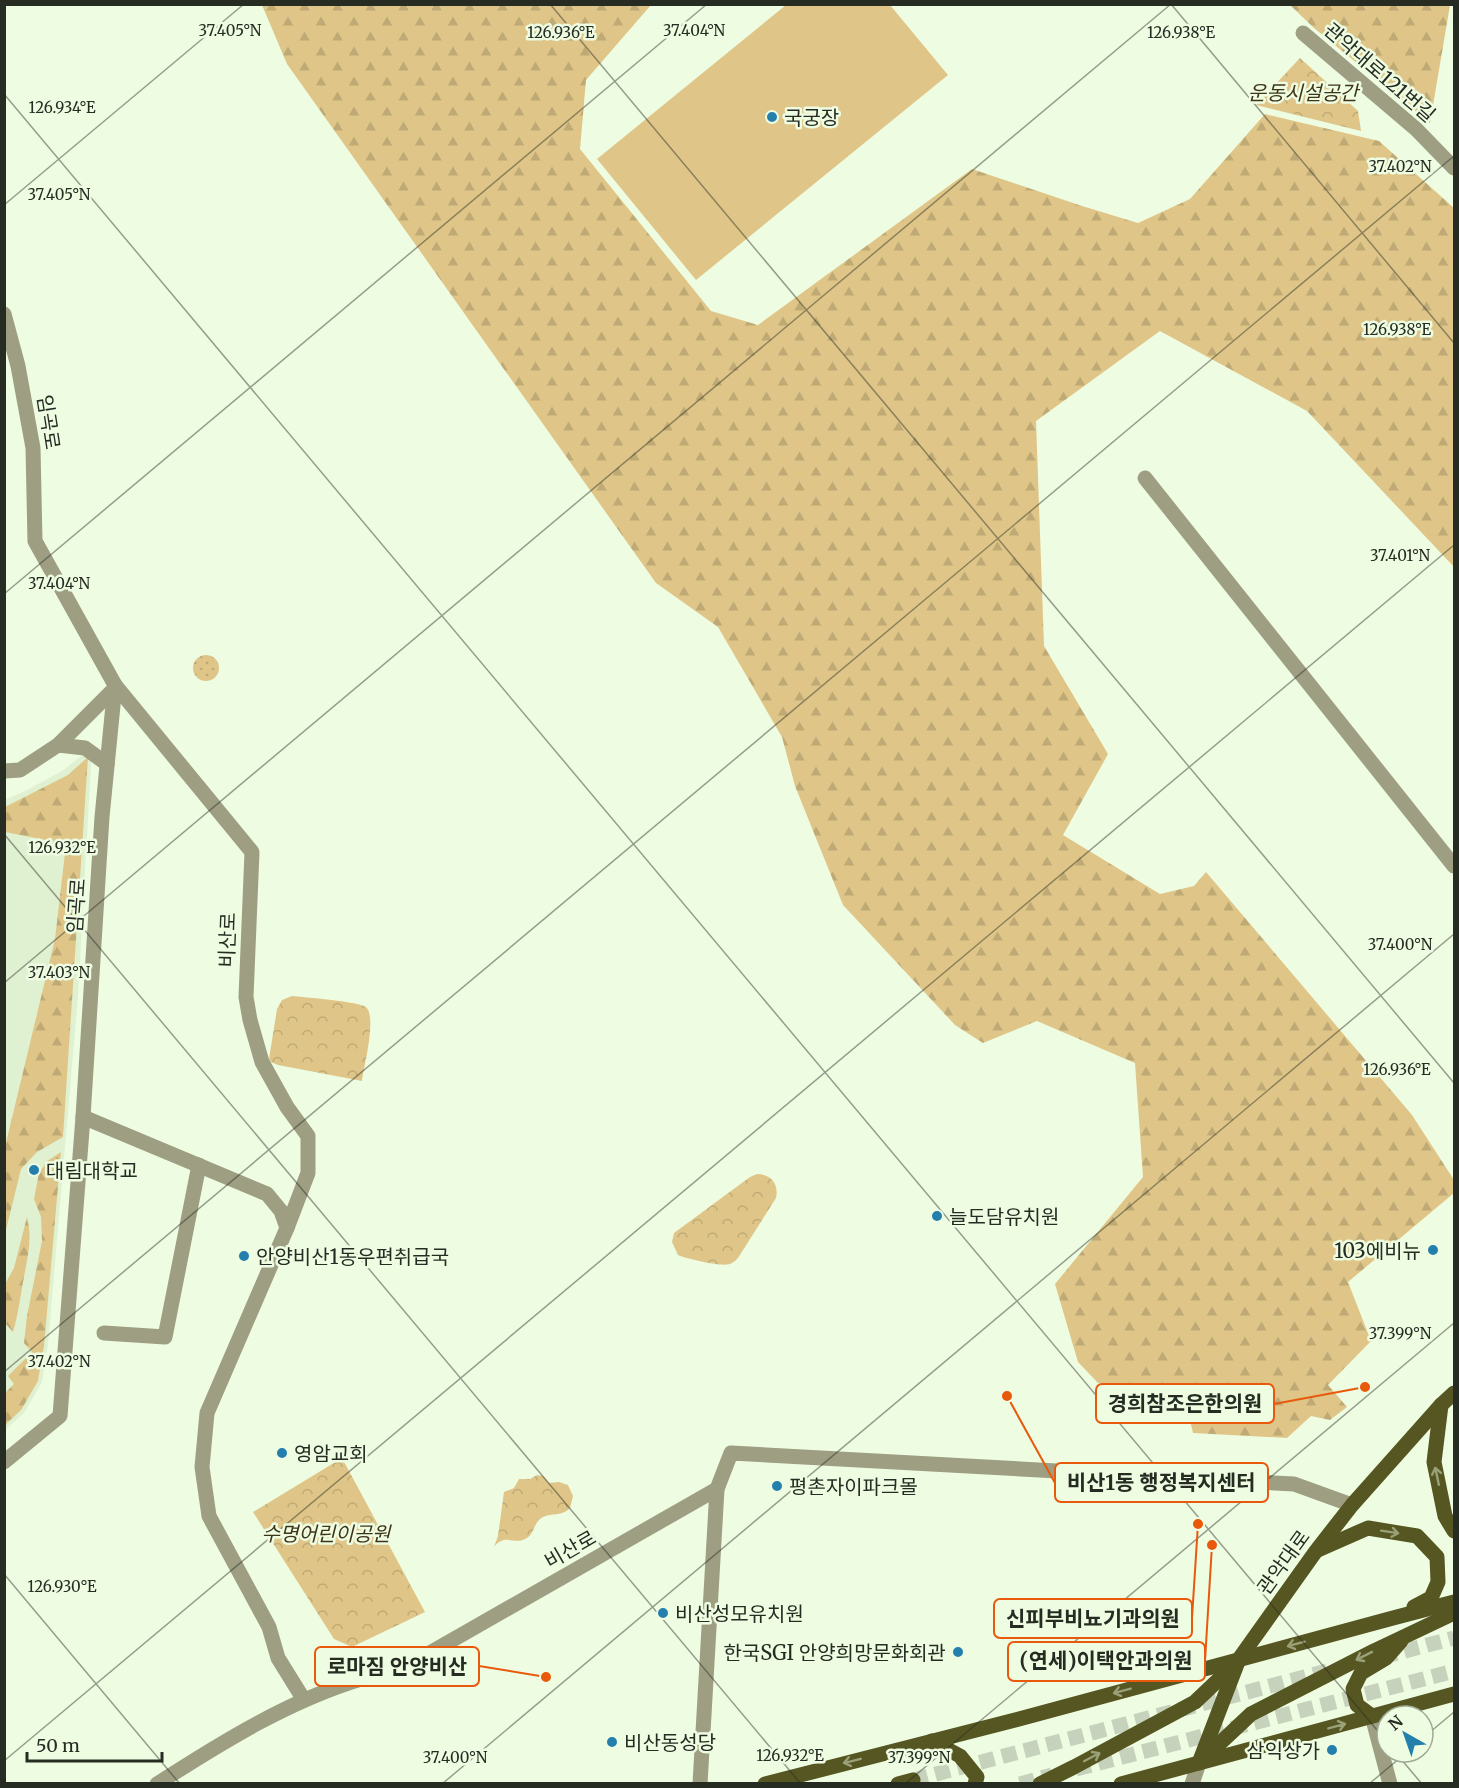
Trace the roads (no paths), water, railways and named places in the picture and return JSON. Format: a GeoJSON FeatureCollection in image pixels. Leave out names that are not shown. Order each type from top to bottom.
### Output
{"type":"FeatureCollection","features":[{"type":"Feature","properties":{"kind":"main road","name":"관악대로"},"geometry":{"type":"LineString","coordinates":[[1199,1763],[1239,1659],[1316,1551],[1352,1505],[1441,1405],[1455,1393]]}},
{"type":"Feature","properties":{"kind":"main road"},"geometry":{"type":"LineString","coordinates":[[1441,1405],[1434,1462],[1445,1516],[1455,1531]]}},
{"type":"Feature","properties":{"kind":"main road"},"geometry":{"type":"LineString","coordinates":[[1316,1551],[1368,1528],[1417,1536],[1437,1557],[1438,1582],[1431,1598],[1393,1618]]}},
{"type":"Feature","properties":{"kind":"main road"},"geometry":{"type":"LineString","coordinates":[[765,1784],[1019,1719],[1455,1602]]}},
{"type":"Feature","properties":{"kind":"main road"},"geometry":{"type":"LineString","coordinates":[[1199,1763],[1251,1714],[1455,1613]]}},
{"type":"Feature","properties":{"kind":"main road"},"geometry":{"type":"LineString","coordinates":[[1372,1716],[1357,1705],[1353,1689],[1362,1673],[1386,1658],[1408,1635]]}},
{"type":"Feature","properties":{"kind":"main road"},"geometry":{"type":"LineString","coordinates":[[1040,1784],[1195,1702],[1239,1659]]}},
{"type":"Feature","properties":{"kind":"main road"},"geometry":{"type":"LineString","coordinates":[[1121,1784],[1455,1694]]}},
{"type":"Feature","properties":{"kind":"main road"},"geometry":{"type":"LineString","coordinates":[[932,1741],[960,1756],[977,1777],[975,1784]]}},
{"type":"Feature","properties":{"kind":"main road"},"geometry":{"type":"LineString","coordinates":[[898,1784],[914,1780]]}},
{"type":"Feature","properties":{"kind":"street","name":"관악대로121번길"},"geometry":{"type":"LineString","coordinates":[[1303,33],[1416,129],[1455,168]]}},
{"type":"Feature","properties":{"kind":"street","name":"임곡로"},"geometry":{"type":"LineString","coordinates":[[4,314],[18,366],[33,448],[35,541],[115,686],[102,817],[83,1117],[60,1416],[4,1462]]}},
{"type":"Feature","properties":{"kind":"street"},"geometry":{"type":"LineString","coordinates":[[1145,478],[1455,866]]}},
{"type":"Feature","properties":{"kind":"street"},"geometry":{"type":"LineString","coordinates":[[4,771],[20,770],[58,745],[115,686]]}},
{"type":"Feature","properties":{"kind":"street","name":"비산로"},"geometry":{"type":"LineString","coordinates":[[115,686],[252,852],[246,997],[250,1020],[262,1062],[287,1107],[308,1136],[308,1173],[287,1228],[207,1413],[202,1467],[208,1516],[269,1627],[278,1658],[304,1700],[365,1678],[400,1670],[717,1489]]}},
{"type":"Feature","properties":{"kind":"street"},"geometry":{"type":"LineString","coordinates":[[58,745],[85,748],[107,765]]}},
{"type":"Feature","properties":{"kind":"street"},"geometry":{"type":"LineString","coordinates":[[83,1117],[267,1194],[280,1211],[287,1228]]}},
{"type":"Feature","properties":{"kind":"street"},"geometry":{"type":"LineString","coordinates":[[104,1333],[165,1337],[200,1165]]}},
{"type":"Feature","properties":{"kind":"street"},"geometry":{"type":"LineString","coordinates":[[700,1784],[717,1489],[731,1454],[1294,1484],[1352,1505]]}},
{"type":"Feature","properties":{"kind":"street"},"geometry":{"type":"LineString","coordinates":[[157,1784],[225,1741],[304,1700]]}},
{"type":"Feature","properties":{"kind":"street"},"geometry":{"type":"LineString","coordinates":[[1372,1716],[1390,1784]]}},
{"type":"Feature","properties":{"kind":"street","name":"관악대로"},"geometry":{"type":"LineString","coordinates":[[1192,1784],[1199,1763]]}},
{"type":"Feature","properties":{"kind":"tunnel"},"geometry":{"type":"LineString","coordinates":[[1382,1657],[1454,1638]]}},
{"type":"Feature","properties":{"kind":"tunnel"},"geometry":{"type":"LineString","coordinates":[[913,1780],[1327,1671]]}},
{"type":"Feature","properties":{"kind":"tunnel"},"geometry":{"type":"LineString","coordinates":[[1076,1769],[1454,1671]]}},
{"type":"Feature","properties":{"kind":"tunnel"},"geometry":{"type":"LineString","coordinates":[[1020,1784],[1052,1775]]}},
{"type":"Feature","properties":{"kind":"place","name":"국궁장"},"geometry":{"type":"Point","coordinates":[772,117]}},
{"type":"Feature","properties":{"kind":"place","name":"대림대학교"},"geometry":{"type":"Point","coordinates":[34,1170]}},
{"type":"Feature","properties":{"kind":"place","name":"늘도담유치원"},"geometry":{"type":"Point","coordinates":[937,1216]}},
{"type":"Feature","properties":{"kind":"place","name":"103에비뉴"},"geometry":{"type":"Point","coordinates":[1433,1250]}},
{"type":"Feature","properties":{"kind":"place","name":"안양비산1동우편취급국"},"geometry":{"type":"Point","coordinates":[244,1256]}},
{"type":"Feature","properties":{"kind":"place","name":"경희참조은한의원"},"geometry":{"type":"Point","coordinates":[1365,1387]}},
{"type":"Feature","properties":{"kind":"place","name":"비산1동 행정복지센터"},"geometry":{"type":"Point","coordinates":[1007,1396]}},
{"type":"Feature","properties":{"kind":"place","name":"영암교회"},"geometry":{"type":"Point","coordinates":[282,1453]}},
{"type":"Feature","properties":{"kind":"place","name":"평촌자이파크몰"},"geometry":{"type":"Point","coordinates":[777,1486]}},
{"type":"Feature","properties":{"kind":"place","name":"신피부비뇨기과의원"},"geometry":{"type":"Point","coordinates":[1198,1524]}},
{"type":"Feature","properties":{"kind":"place","name":"(연세)이택안과의원"},"geometry":{"type":"Point","coordinates":[1212,1545]}},
{"type":"Feature","properties":{"kind":"place","name":"비산성모유치원"},"geometry":{"type":"Point","coordinates":[663,1613]}},
{"type":"Feature","properties":{"kind":"place","name":"한국SGI 안양희망문화회관"},"geometry":{"type":"Point","coordinates":[958,1652]}},
{"type":"Feature","properties":{"kind":"place","name":"로마짐 안양비산"},"geometry":{"type":"Point","coordinates":[546,1677]}},
{"type":"Feature","properties":{"kind":"place","name":"비산동성당"},"geometry":{"type":"Point","coordinates":[612,1742]}},
{"type":"Feature","properties":{"kind":"place","name":"삼익상가"},"geometry":{"type":"Point","coordinates":[1332,1750]}},
{"type":"Feature","properties":{"kind":"park label","name":"운동시설공간"},"geometry":{"type":"Point","coordinates":[1303,92]}},
{"type":"Feature","properties":{"kind":"park label","name":"수명어린이공원"},"geometry":{"type":"Point","coordinates":[326,1533]}}]}
